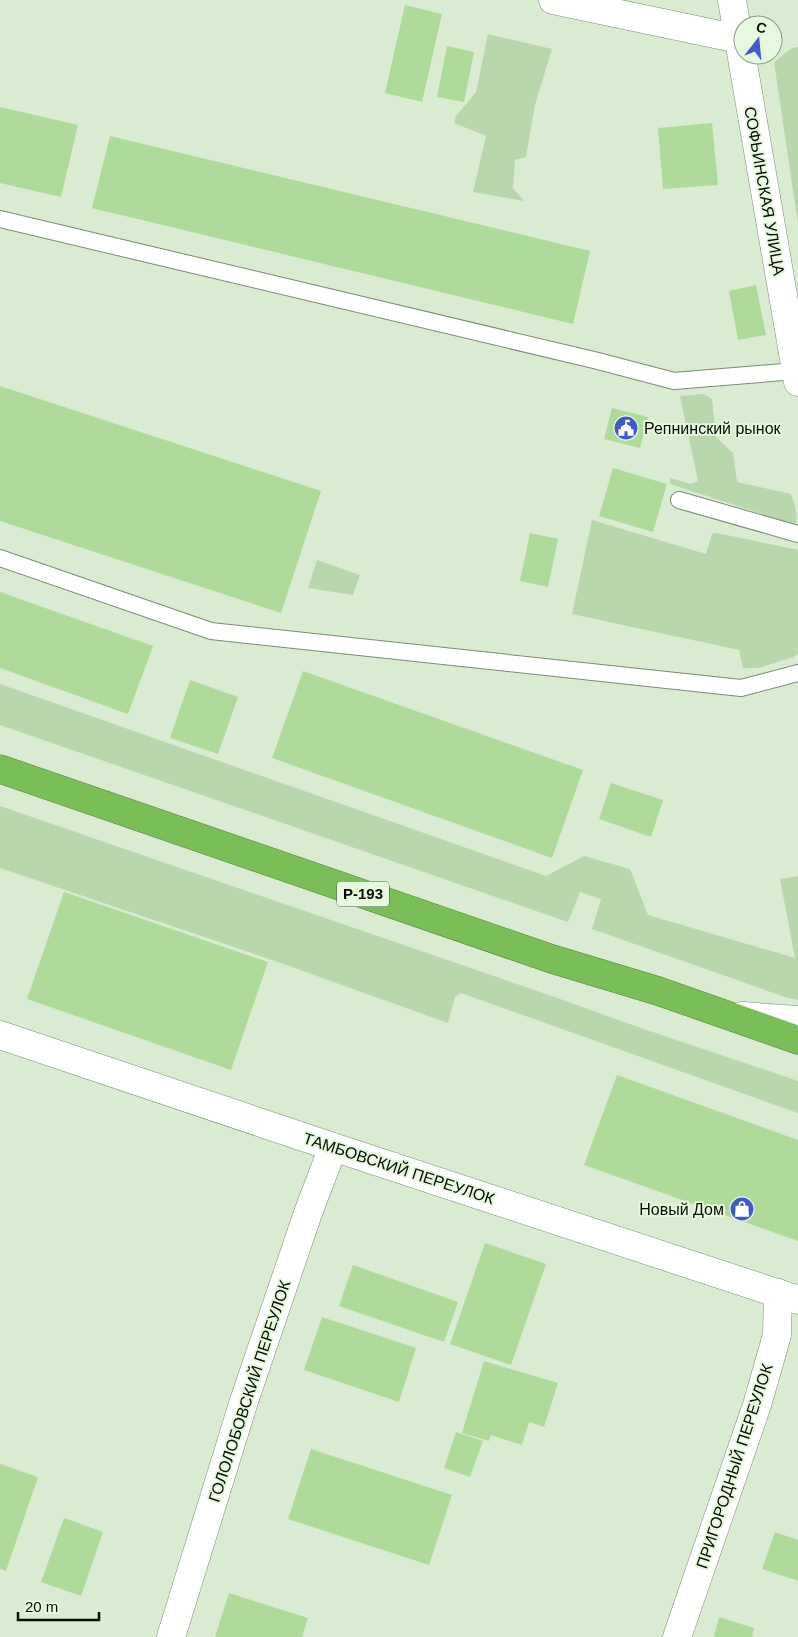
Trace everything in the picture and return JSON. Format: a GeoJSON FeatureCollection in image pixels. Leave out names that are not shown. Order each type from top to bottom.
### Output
{"type":"FeatureCollection","features":[{"type":"Feature","properties":{"kind":"highway","name":"Р-193"},"geometry":{"type":"LineString","coordinates":[[0,769],[552,960],[658,991],[798,1040]]}},
{"type":"Feature","properties":{"kind":"street"},"geometry":{"type":"LineString","coordinates":[[553,0],[733,38]]}},
{"type":"Feature","properties":{"kind":"street","name":"СОФЬИНСКАЯ УЛИЦА"},"geometry":{"type":"LineString","coordinates":[[732,0],[735,15]]}},
{"type":"Feature","properties":{"kind":"street","name":"СОФЬИНСКАЯ УЛИЦА"},"geometry":{"type":"LineString","coordinates":[[743,65],[797,377]]}},
{"type":"Feature","properties":{"kind":"street"},"geometry":{"type":"LineString","coordinates":[[723,1014],[798,1020]]}},
{"type":"Feature","properties":{"kind":"street","name":"ТАМБОВСКИЙ ПЕРЕУЛОК"},"geometry":{"type":"LineString","coordinates":[[0,1035],[333,1147],[788,1296]]}},
{"type":"Feature","properties":{"kind":"street","name":"ГОЛОЛОБОВСКИЙ ПЕРЕУЛОК"},"geometry":{"type":"LineString","coordinates":[[171,1637],[244,1401],[308,1213],[333,1147]]}},
{"type":"Feature","properties":{"kind":"street","name":"ПРИГОРОДНЫЙ ПЕРЕУЛОК"},"geometry":{"type":"LineString","coordinates":[[678,1637],[757,1405],[788,1296]]}},
{"type":"Feature","properties":{"kind":"lane"},"geometry":{"type":"LineString","coordinates":[[0,219],[674,380],[797,377]]}},
{"type":"Feature","properties":{"kind":"lane"},"geometry":{"type":"LineString","coordinates":[[679,500],[798,534]]}},
{"type":"Feature","properties":{"kind":"lane"},"geometry":{"type":"LineString","coordinates":[[0,558],[211,631],[742,688],[798,673]]}},
{"type":"Feature","properties":{"kind":"green space"},"geometry":{"type":"Polygon","coordinates":[[[488,34],[552,49],[535,105],[526,157],[515,160],[513,188],[524,201],[473,192],[486,136],[454,123],[456,116],[476,92],[488,34]]]}},
{"type":"Feature","properties":{"kind":"green space"},"geometry":{"type":"Polygon","coordinates":[[[798,47],[798,224],[774,65],[783,65],[783,55],[792,48],[798,47]]]}},
{"type":"Feature","properties":{"kind":"green space"},"geometry":{"type":"Polygon","coordinates":[[[704,394],[712,399],[716,437],[733,453],[737,482],[791,494],[796,510],[796,525],[670,484],[670,478],[691,484],[698,481],[680,396],[704,394]]]}},
{"type":"Feature","properties":{"kind":"green space"},"geometry":{"type":"Polygon","coordinates":[[[592,520],[706,554],[712,534],[717,533],[798,550],[798,654],[759,668],[743,668],[739,650],[572,614],[592,520]]]}},
{"type":"Feature","properties":{"kind":"green space"},"geometry":{"type":"Polygon","coordinates":[[[317,560],[360,575],[353,595],[308,588],[317,560]]]}},
{"type":"Feature","properties":{"kind":"green space"},"geometry":{"type":"Polygon","coordinates":[[[0,684],[546,876],[584,856],[630,869],[648,915],[795,958],[780,879],[798,876],[798,1000],[592,929],[601,899],[580,892],[568,922],[0,725],[0,684]]]}},
{"type":"Feature","properties":{"kind":"green space"},"geometry":{"type":"Polygon","coordinates":[[[0,806],[798,1081],[798,1113],[461,993],[455,997],[448,1023],[275,961],[0,868],[0,806]]]}},
{"type":"Feature","properties":{"kind":"building"},"geometry":{"type":"Polygon","coordinates":[[[405,5],[442,14],[422,102],[385,93],[405,5]]]}},
{"type":"Feature","properties":{"kind":"building"},"geometry":{"type":"Polygon","coordinates":[[[447,46],[474,52],[464,102],[437,97],[447,46]]]}},
{"type":"Feature","properties":{"kind":"building"},"geometry":{"type":"Polygon","coordinates":[[[0,107],[78,125],[61,197],[0,183],[0,107]]]}},
{"type":"Feature","properties":{"kind":"building"},"geometry":{"type":"Polygon","coordinates":[[[712,123],[718,185],[663,189],[658,128],[712,123]]]}},
{"type":"Feature","properties":{"kind":"building"},"geometry":{"type":"Polygon","coordinates":[[[110,136],[590,251],[573,324],[92,208],[110,136]]]}},
{"type":"Feature","properties":{"kind":"building"},"geometry":{"type":"Polygon","coordinates":[[[756,285],[766,335],[738,340],[729,291],[756,285]]]}},
{"type":"Feature","properties":{"kind":"building"},"geometry":{"type":"Polygon","coordinates":[[[0,386],[321,491],[281,613],[0,521],[0,386]]]}},
{"type":"Feature","properties":{"kind":"building","name":"Репнинский рынок"},"geometry":{"type":"Polygon","coordinates":[[[612,408],[648,417],[640,448],[604,439],[612,408]]]}},
{"type":"Feature","properties":{"kind":"building"},"geometry":{"type":"Polygon","coordinates":[[[613,468],[667,484],[653,532],[599,516],[613,468]]]}},
{"type":"Feature","properties":{"kind":"building"},"geometry":{"type":"Polygon","coordinates":[[[530,533],[558,539],[548,587],[520,581],[530,533]]]}},
{"type":"Feature","properties":{"kind":"building"},"geometry":{"type":"Polygon","coordinates":[[[0,592],[153,646],[128,714],[0,668],[0,592]]]}},
{"type":"Feature","properties":{"kind":"building"},"geometry":{"type":"Polygon","coordinates":[[[303,671],[583,770],[552,858],[272,758],[303,671]]]}},
{"type":"Feature","properties":{"kind":"building"},"geometry":{"type":"Polygon","coordinates":[[[190,680],[238,697],[218,754],[170,738],[190,680]]]}},
{"type":"Feature","properties":{"kind":"building"},"geometry":{"type":"Polygon","coordinates":[[[611,783],[663,800],[651,837],[599,819],[611,783]]]}},
{"type":"Feature","properties":{"kind":"building"},"geometry":{"type":"Polygon","coordinates":[[[64,892],[268,962],[231,1070],[27,999],[64,892]]]}},
{"type":"Feature","properties":{"kind":"building"},"geometry":{"type":"Polygon","coordinates":[[[617,1075],[798,1140],[798,1241],[584,1165],[617,1075]]]}},
{"type":"Feature","properties":{"kind":"building"},"geometry":{"type":"Polygon","coordinates":[[[485,1243],[546,1264],[511,1365],[450,1344],[485,1243]]]}},
{"type":"Feature","properties":{"kind":"building"},"geometry":{"type":"Polygon","coordinates":[[[353,1265],[458,1302],[444,1342],[339,1306],[353,1265]]]}},
{"type":"Feature","properties":{"kind":"building"},"geometry":{"type":"Polygon","coordinates":[[[322,1317],[416,1348],[399,1402],[304,1370],[322,1317]]]}},
{"type":"Feature","properties":{"kind":"building"},"geometry":{"type":"Polygon","coordinates":[[[484,1361],[558,1383],[544,1427],[529,1422],[522,1445],[491,1435],[489,1441],[462,1433],[484,1361]]]}},
{"type":"Feature","properties":{"kind":"building"},"geometry":{"type":"Polygon","coordinates":[[[456,1432],[483,1441],[470,1477],[444,1468],[456,1432]]]}},
{"type":"Feature","properties":{"kind":"building"},"geometry":{"type":"Polygon","coordinates":[[[311,1449],[452,1495],[429,1565],[288,1519],[311,1449]]]}},
{"type":"Feature","properties":{"kind":"building"},"geometry":{"type":"Polygon","coordinates":[[[0,1464],[38,1477],[6,1571],[0,1569],[0,1464]]]}},
{"type":"Feature","properties":{"kind":"building"},"geometry":{"type":"Polygon","coordinates":[[[64,1518],[103,1532],[81,1596],[41,1582],[64,1518]]]}},
{"type":"Feature","properties":{"kind":"building"},"geometry":{"type":"Polygon","coordinates":[[[775,1532],[798,1540],[798,1581],[762,1569],[775,1532]]]}},
{"type":"Feature","properties":{"kind":"building"},"geometry":{"type":"Polygon","coordinates":[[[229,1593],[308,1618],[302,1637],[215,1637],[229,1593]]]}},
{"type":"Feature","properties":{"kind":"building"},"geometry":{"type":"Polygon","coordinates":[[[719,1617],[754,1628],[752,1637],[714,1637],[719,1617]]]}},
{"type":"Feature","properties":{"kind":"place","name":"Репнинский рынок"},"geometry":{"type":"Point","coordinates":[626,428]}},
{"type":"Feature","properties":{"kind":"place","name":"Новый Дом"},"geometry":{"type":"Point","coordinates":[742,1209]}}]}
